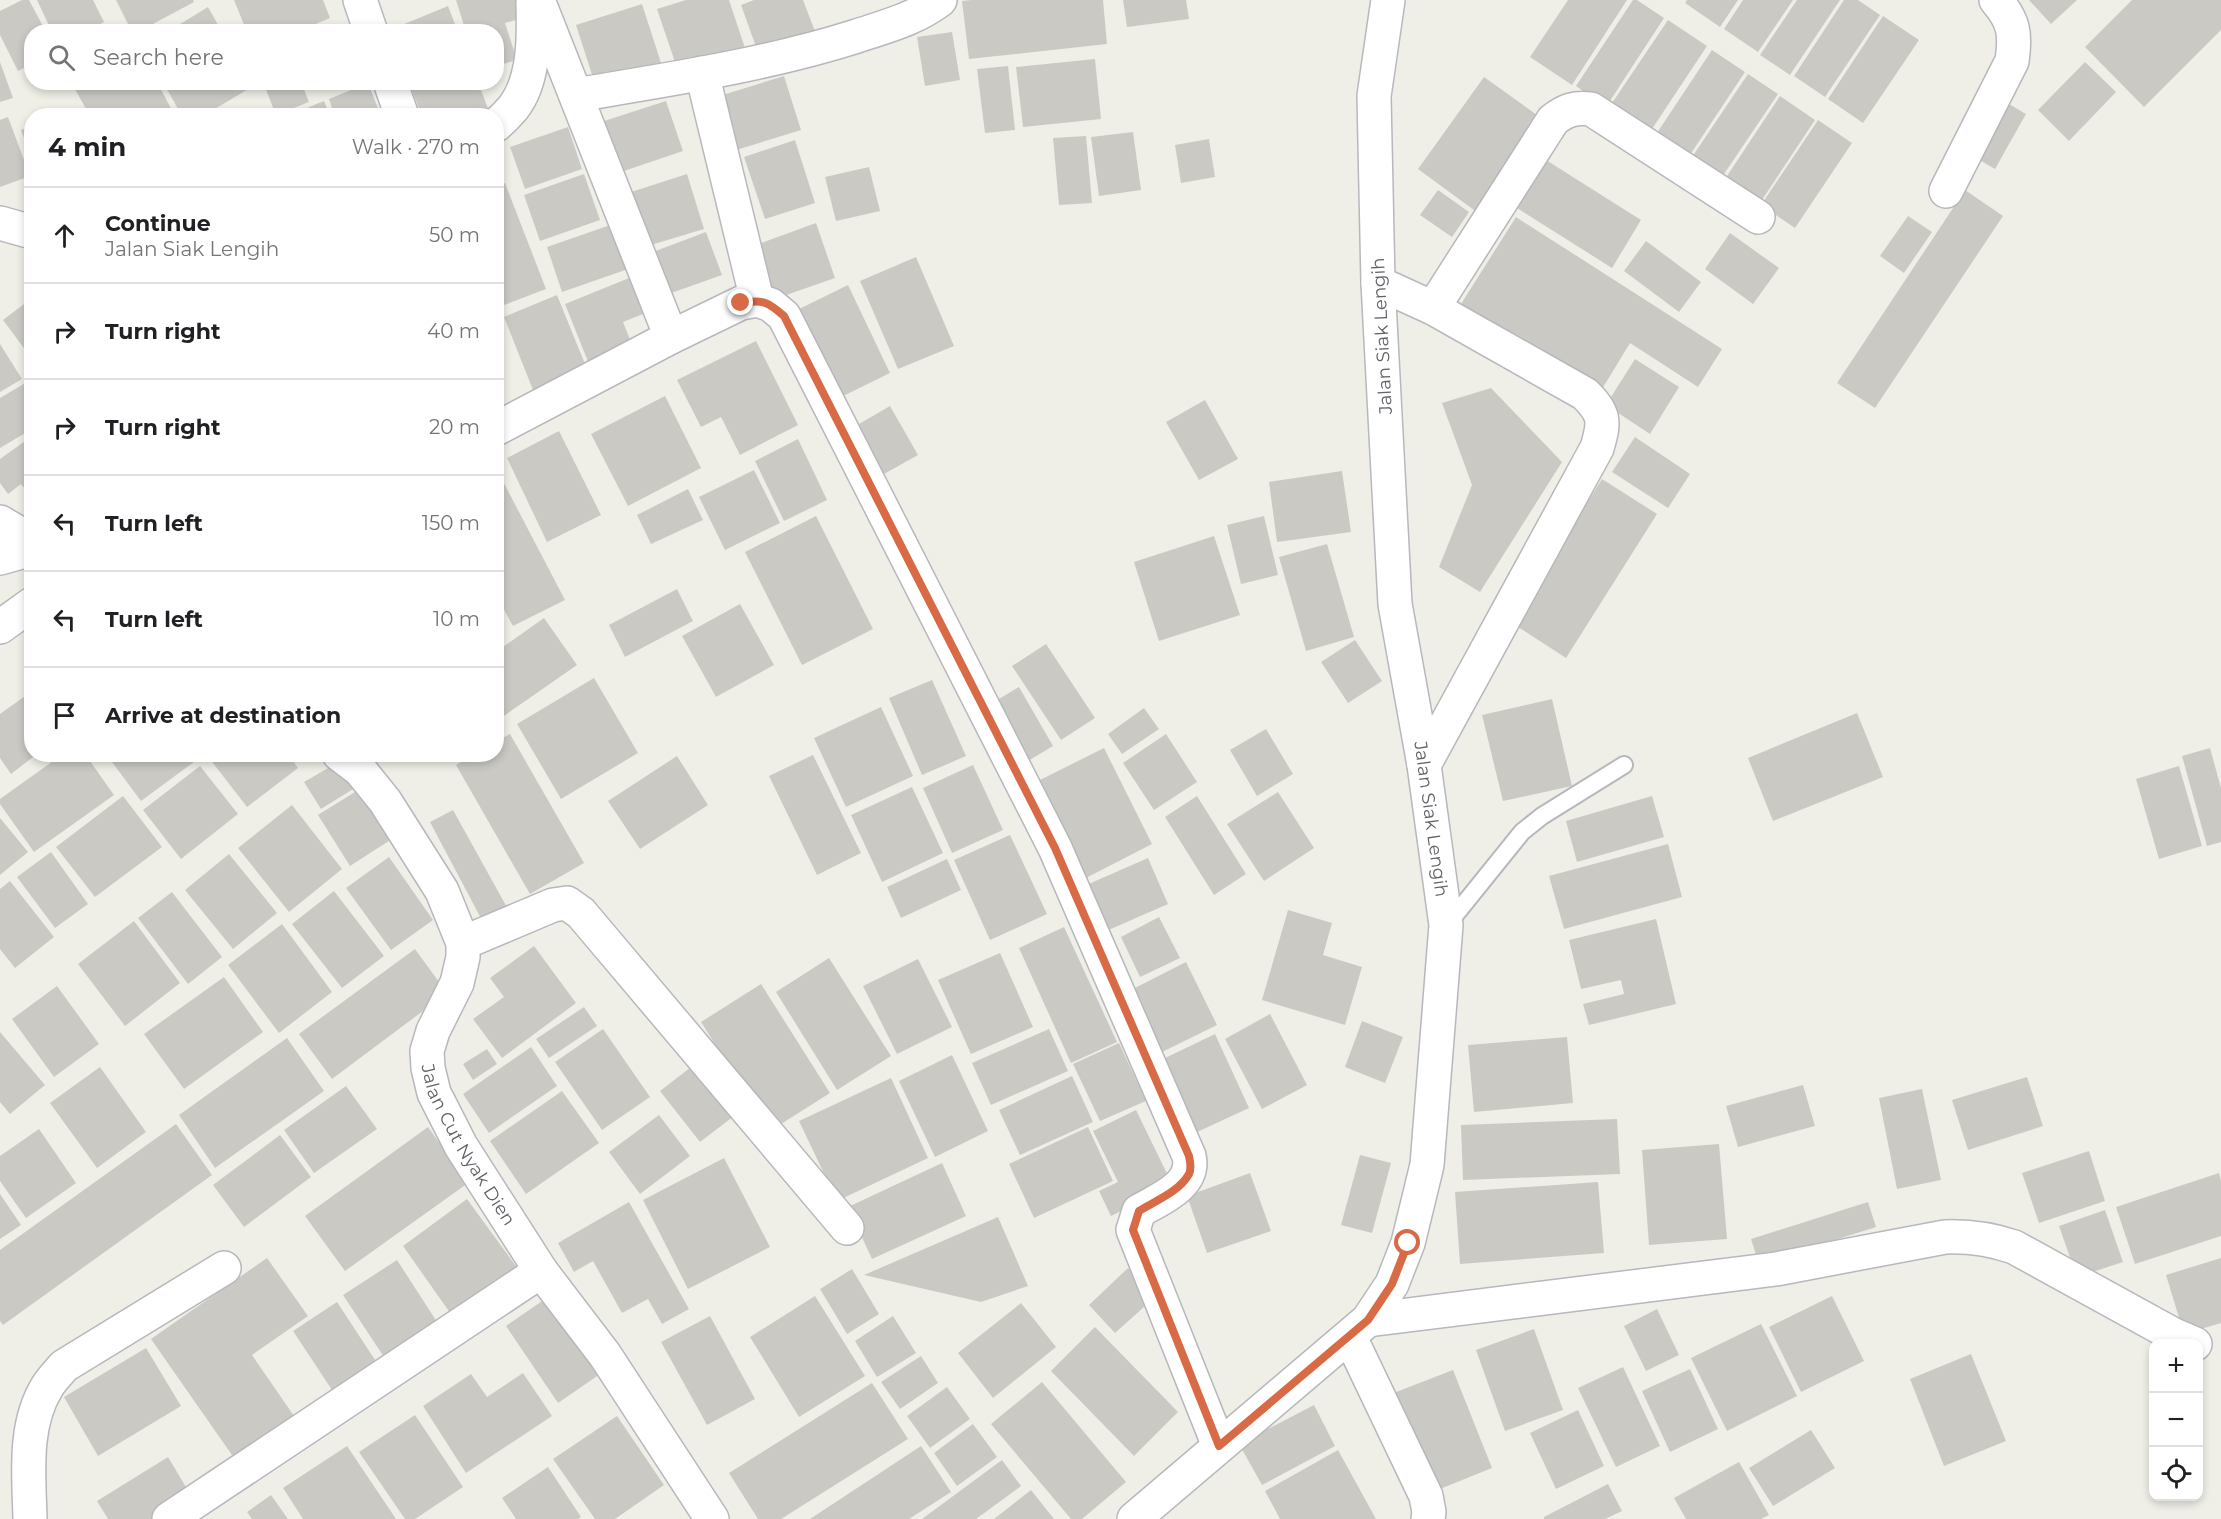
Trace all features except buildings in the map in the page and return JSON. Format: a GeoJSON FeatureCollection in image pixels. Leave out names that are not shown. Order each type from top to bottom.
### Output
{"type":"FeatureCollection","features":[{"type":"Feature","properties":{"kind":"street"},"geometry":{"type":"LineString","coordinates":[[360,0],[368,24]]}},
{"type":"Feature","properties":{"kind":"street"},"geometry":{"type":"LineString","coordinates":[[504,117],[514,108],[525,87],[531,62],[534,27],[533,0]]}},
{"type":"Feature","properties":{"kind":"street"},"geometry":{"type":"LineString","coordinates":[[538,0],[671,337]]}},
{"type":"Feature","properties":{"kind":"street"},"geometry":{"type":"LineString","coordinates":[[576,95],[702,73],[813,50],[918,15],[940,0]]}},
{"type":"Feature","properties":{"kind":"street","name":"Jalan Siak Lengih"},"geometry":{"type":"LineString","coordinates":[[1134,1519],[1359,1328],[1392,1284],[1408,1243],[1427,1165],[1446,925],[1424,765],[1395,604],[1378,283],[1374,96],[1388,0]]}},
{"type":"Feature","properties":{"kind":"street"},"geometry":{"type":"LineString","coordinates":[[1946,191],[2012,61],[2015,41],[2013,27],[2006,11],[1996,0]]}},
{"type":"Feature","properties":{"kind":"street"},"geometry":{"type":"LineString","coordinates":[[702,73],[757,300]]}},
{"type":"Feature","properties":{"kind":"street"},"geometry":{"type":"LineString","coordinates":[[393,90],[399,108]]}},
{"type":"Feature","properties":{"kind":"street"},"geometry":{"type":"LineString","coordinates":[[1434,308],[1553,120],[1563,112],[1578,107],[1591,109],[1758,217]]}},
{"type":"Feature","properties":{"kind":"street"},"geometry":{"type":"LineString","coordinates":[[0,223],[24,229]]}},
{"type":"Feature","properties":{"kind":"street"},"geometry":{"type":"LineString","coordinates":[[1378,283],[1434,308],[1585,394],[1599,408],[1603,427],[1597,448],[1424,765]]}},
{"type":"Feature","properties":{"kind":"street"},"geometry":{"type":"LineString","coordinates":[[504,425],[741,303],[757,300],[771,305],[784,316],[1055,848],[1189,1156],[1191,1166],[1189,1174],[1171,1193],[1139,1211],[1133,1230],[1219,1446]]}},
{"type":"Feature","properties":{"kind":"street"},"geometry":{"type":"LineString","coordinates":[[0,522],[24,536]]}},
{"type":"Feature","properties":{"kind":"street"},"geometry":{"type":"LineString","coordinates":[[0,558],[24,551]]}},
{"type":"Feature","properties":{"kind":"street"},"geometry":{"type":"LineString","coordinates":[[0,627],[24,610]]}},
{"type":"Feature","properties":{"kind":"street","name":"Jalan Cut Nyak Dien"},"geometry":{"type":"LineString","coordinates":[[350,762],[371,781],[442,891],[463,943],[462,968],[433,1031],[427,1051],[428,1068],[434,1093],[461,1146],[541,1271],[605,1355],[712,1519]]}},
{"type":"Feature","properties":{"kind":"street"},"geometry":{"type":"LineString","coordinates":[[463,943],[553,904],[567,903],[581,913],[847,1228]]}},
{"type":"Feature","properties":{"kind":"street"},"geometry":{"type":"LineString","coordinates":[[1428,1519],[1426,1496],[1359,1328],[1776,1269],[1945,1237],[1969,1236],[1991,1240],[2014,1248],[2184,1339]]}},
{"type":"Feature","properties":{"kind":"street"},"geometry":{"type":"LineString","coordinates":[[30,1519],[29,1455],[35,1415],[46,1388],[64,1366],[224,1268]]}},
{"type":"Feature","properties":{"kind":"street"},"geometry":{"type":"LineString","coordinates":[[169,1519],[541,1271]]}},
{"type":"Feature","properties":{"kind":"street"},"geometry":{"type":"LineString","coordinates":[[2203,1346],[2221,1353]]}},
{"type":"Feature","properties":{"kind":"lane"},"geometry":{"type":"LineString","coordinates":[[1446,925],[1522,832],[1542,816],[1624,765]]}},
{"type":"Feature","properties":{"kind":"route"},"geometry":{"type":"LineString","coordinates":[[741,303],[757,300],[771,305],[784,316],[1055,848],[1189,1156],[1191,1166],[1189,1174],[1171,1193],[1139,1211],[1133,1230],[1219,1446],[1368,1320],[1392,1284],[1408,1243]]}}]}
